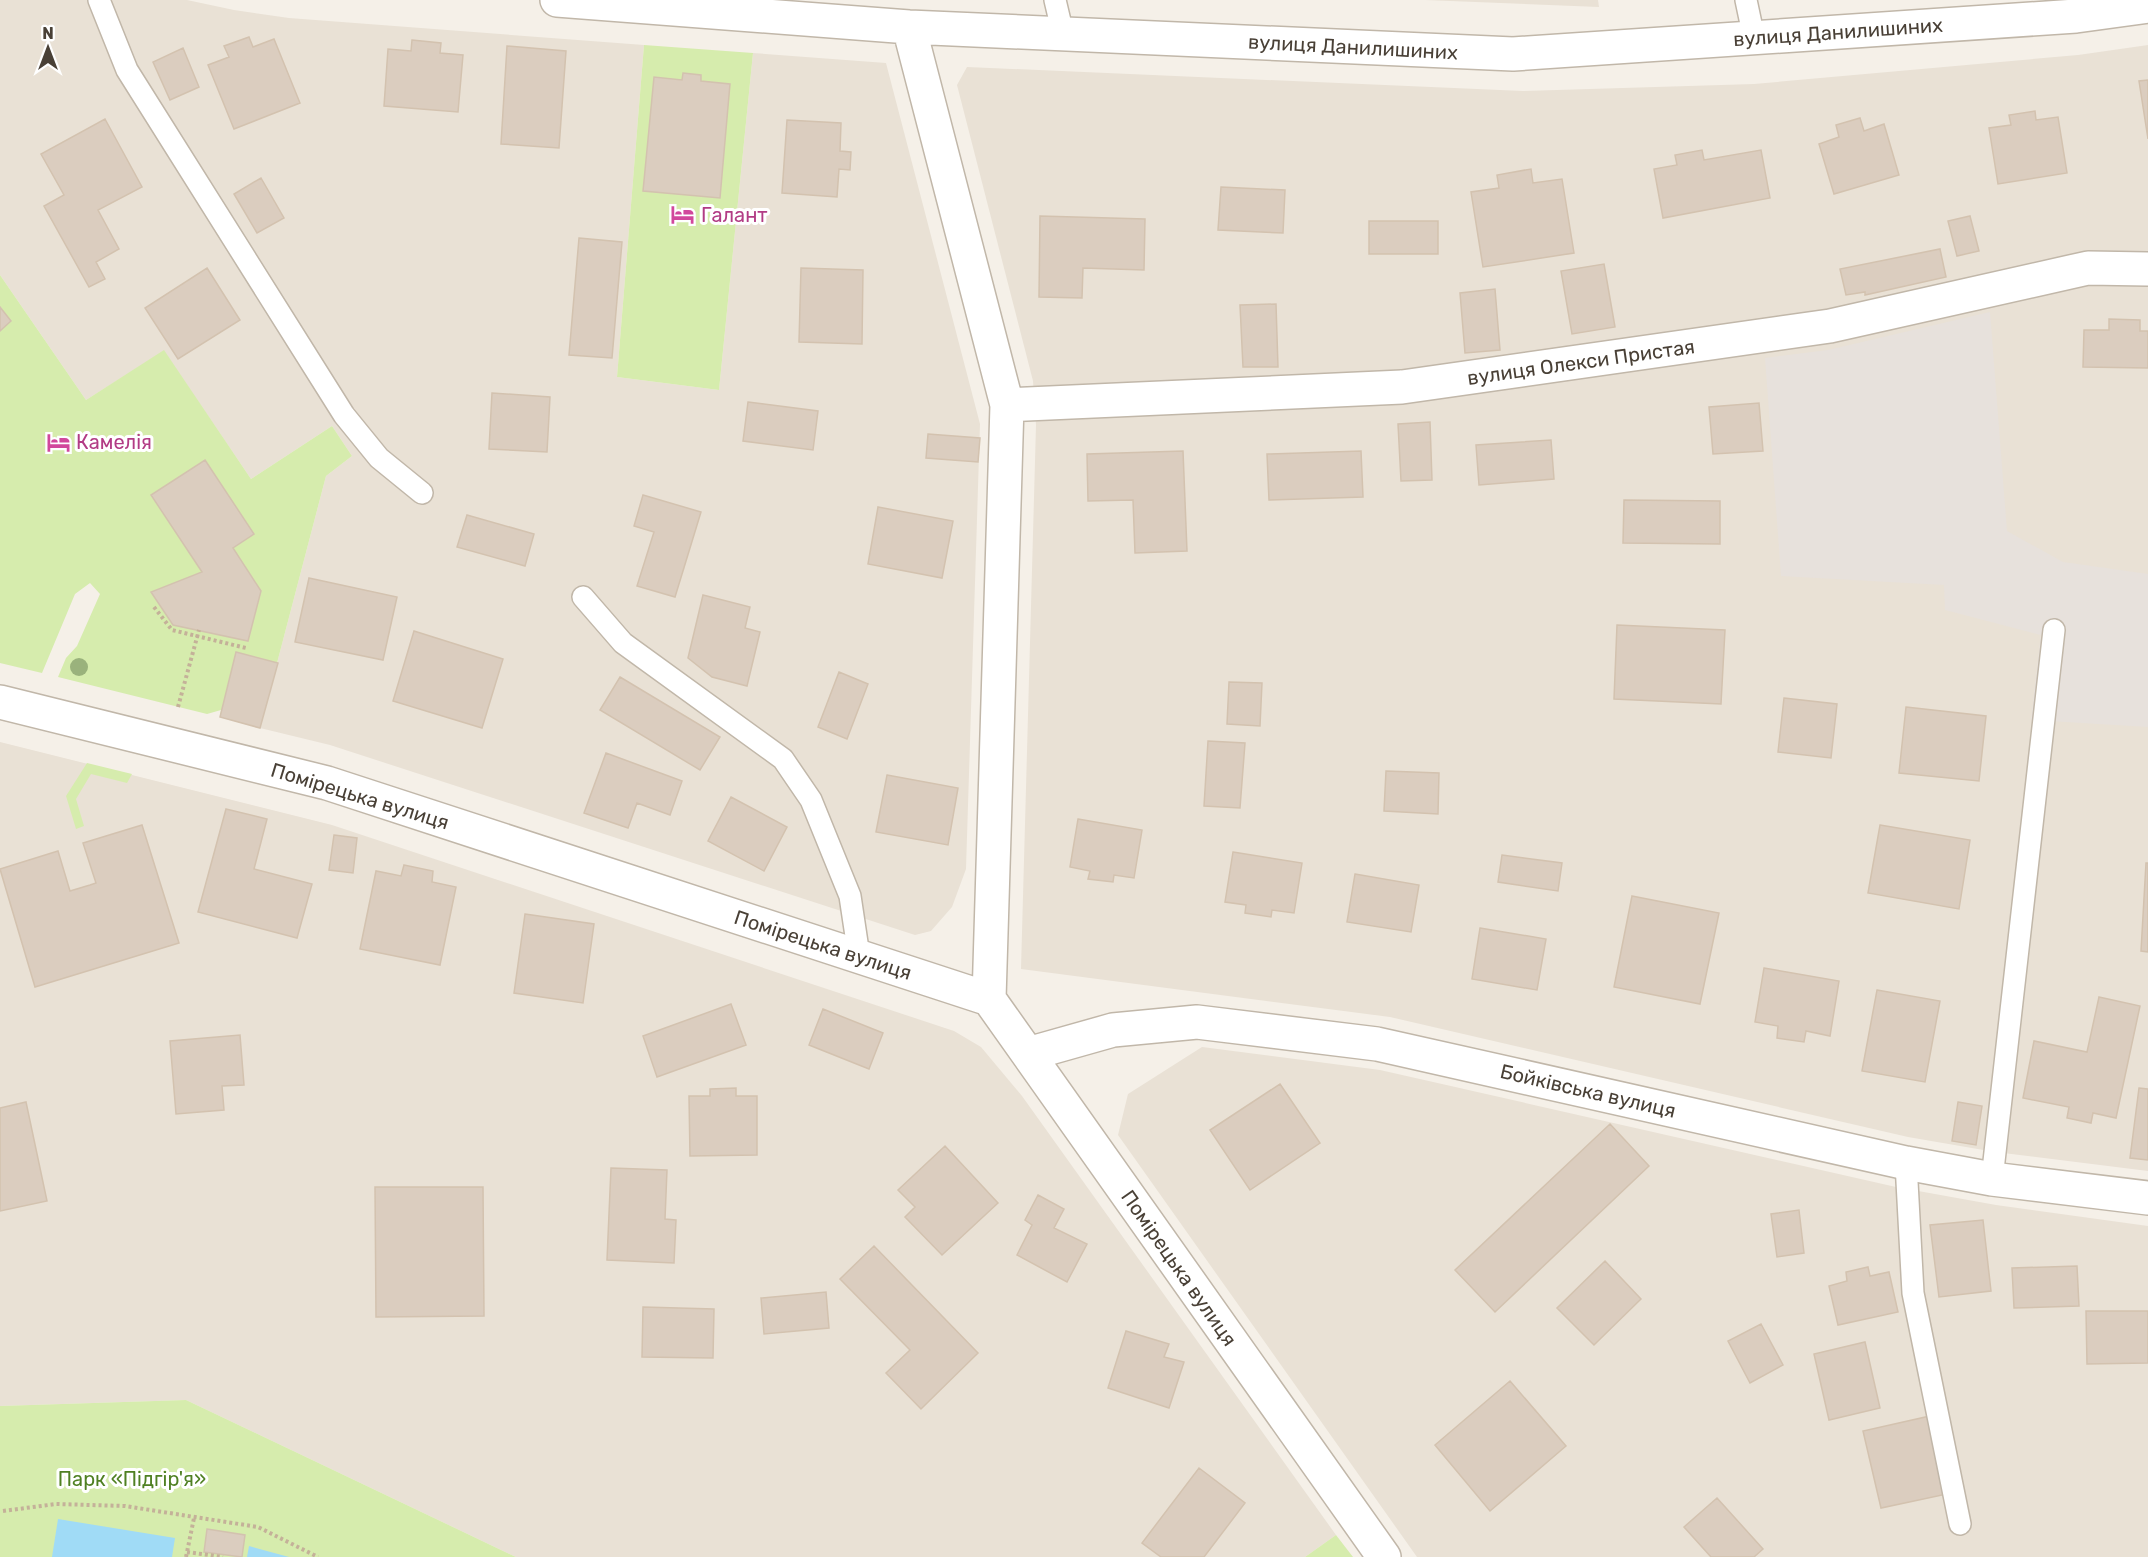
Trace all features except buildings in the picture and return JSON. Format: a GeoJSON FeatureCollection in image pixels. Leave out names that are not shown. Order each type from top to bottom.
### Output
{"type":"FeatureCollection","features":[{"type":"Feature","properties":{"kind":"street","name":"вулиця Данилишиних"},"geometry":{"type":"LineString","coordinates":[[557,0],[909,27],[1513,54],[2076,16],[2148,6]]}},
{"type":"Feature","properties":{"kind":"street"},"geometry":{"type":"LineString","coordinates":[[909,27],[1007,405],[989,999]]}},
{"type":"Feature","properties":{"kind":"street","name":"вулиця Олекси Пристая"},"geometry":{"type":"LineString","coordinates":[[1007,405],[1402,387],[1830,326],[2088,268],[2148,269]]}},
{"type":"Feature","properties":{"kind":"street","name":"Помірецька вулиця"},"geometry":{"type":"LineString","coordinates":[[0,702],[327,783],[989,999],[1373,1553]]}},
{"type":"Feature","properties":{"kind":"street","name":"Бойківська вулиця"},"geometry":{"type":"LineString","coordinates":[[1028,1054],[1113,1030],[1197,1022],[1377,1044],[1906,1163],[1992,1179],[2148,1198]]}},
{"type":"Feature","properties":{"kind":"lane"},"geometry":{"type":"LineString","coordinates":[[99,0],[127,70],[344,415],[379,458],[422,493]]}},
{"type":"Feature","properties":{"kind":"lane"},"geometry":{"type":"LineString","coordinates":[[1055,0],[1063,34]]}},
{"type":"Feature","properties":{"kind":"lane"},"geometry":{"type":"LineString","coordinates":[[1746,0],[1754,38]]}},
{"type":"Feature","properties":{"kind":"lane"},"geometry":{"type":"LineString","coordinates":[[583,597],[623,643],[783,759],[811,800],[850,896],[859,957]]}},
{"type":"Feature","properties":{"kind":"lane"},"geometry":{"type":"LineString","coordinates":[[1992,1179],[2054,630]]}},
{"type":"Feature","properties":{"kind":"lane"},"geometry":{"type":"LineString","coordinates":[[1906,1163],[1913,1293],[1960,1524]]}},
{"type":"Feature","properties":{"kind":"path"},"geometry":{"type":"LineString","coordinates":[[154,607],[172,630],[246,648]]}},
{"type":"Feature","properties":{"kind":"path"},"geometry":{"type":"LineString","coordinates":[[180,699],[200,630]]}},
{"type":"Feature","properties":{"kind":"path"},"geometry":{"type":"LineString","coordinates":[[3,1510],[56,1504],[113,1506],[258,1527],[318,1557]]}},
{"type":"Feature","properties":{"kind":"path"},"geometry":{"type":"LineString","coordinates":[[194,1518],[186,1554],[223,1557]]}},
{"type":"Feature","properties":{"kind":"shaded area"},"geometry":{"type":"Polygon","coordinates":[[[0,0],[187,0],[289,18],[644,45],[617,377],[719,390],[753,53],[886,63],[980,424],[966,869],[952,907],[931,931],[915,935],[330,745],[260,728],[326,476],[352,456],[332,426],[251,479],[164,351],[86,400],[0,275],[0,0]]]}},
{"type":"Feature","properties":{"kind":"shaded area"},"geometry":{"type":"Polygon","coordinates":[[[1425,0],[1598,0],[1599,7],[1425,0]]]}},
{"type":"Feature","properties":{"kind":"shaded area"},"geometry":{"type":"Polygon","coordinates":[[[2148,45],[2148,1171],[1995,1152],[1908,1137],[1390,1017],[1021,969],[1036,425],[1033,381],[957,85],[967,67],[1523,91],[1754,84],[2078,55],[2148,45]]]}},
{"type":"Feature","properties":{"kind":"shaded area"},"geometry":{"type":"Polygon","coordinates":[[[1990,312],[2007,531],[2063,562],[2148,574],[2148,727],[2031,720],[2041,635],[1945,610],[1944,585],[1781,576],[1765,358],[1828,350],[1990,312]]]}},
{"type":"Feature","properties":{"kind":"shaded area"},"geometry":{"type":"Polygon","coordinates":[[[0,742],[332,825],[954,1031],[981,1047],[1022,1096],[1336,1535],[1305,1557],[516,1557],[186,1400],[0,1406],[0,742]]]}},
{"type":"Feature","properties":{"kind":"shaded area"},"geometry":{"type":"Polygon","coordinates":[[[1202,1047],[1380,1070],[1896,1187],[1996,1205],[2148,1226],[2148,1557],[1417,1557],[1118,1135],[1128,1094],[1202,1047]]]}},
{"type":"Feature","properties":{"kind":"green space","name":"Галант"},"geometry":{"type":"Polygon","coordinates":[[[644,45],[753,53],[719,390],[617,377],[644,45]]]}},
{"type":"Feature","properties":{"kind":"green space"},"geometry":{"type":"Polygon","coordinates":[[[0,275],[86,400],[164,350],[251,479],[332,426],[352,456],[326,476],[260,728],[220,717],[221,710],[207,714],[58,677],[66,658],[77,646],[100,594],[90,583],[75,594],[42,673],[0,663],[0,275]]]}},
{"type":"Feature","properties":{"kind":"green space"},"geometry":{"type":"Polygon","coordinates":[[[87,763],[132,774],[127,783],[91,774],[76,799],[84,826],[76,829],[66,796],[87,763]]]}},
{"type":"Feature","properties":{"kind":"green space","name":"Парк «Підгір'я»"},"geometry":{"type":"Polygon","coordinates":[[[186,1400],[516,1557],[0,1557],[0,1406],[186,1400]]]}},
{"type":"Feature","properties":{"kind":"green space"},"geometry":{"type":"Polygon","coordinates":[[[1336,1535],[1353,1557],[1305,1557],[1336,1535]]]}},
{"type":"Feature","properties":{"kind":"water"},"geometry":{"type":"Polygon","coordinates":[[[58,1519],[175,1538],[172,1557],[52,1557],[58,1519]]]}},
{"type":"Feature","properties":{"kind":"water"},"geometry":{"type":"Polygon","coordinates":[[[249,1546],[289,1557],[247,1557],[249,1546]]]}},
{"type":"Feature","properties":{"kind":"place","name":"Галант"},"geometry":{"type":"Point","coordinates":[683,215]}},
{"type":"Feature","properties":{"kind":"place","name":"Камелія"},"geometry":{"type":"Point","coordinates":[58,442]}}]}
